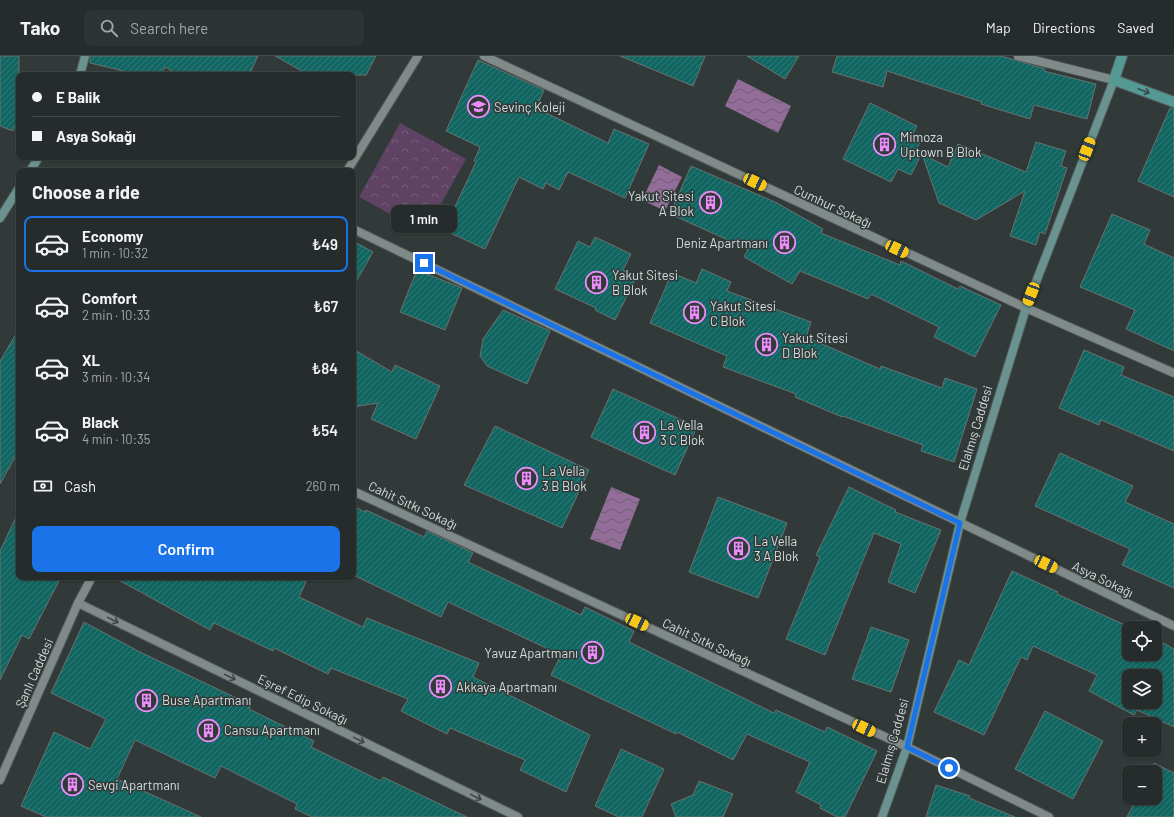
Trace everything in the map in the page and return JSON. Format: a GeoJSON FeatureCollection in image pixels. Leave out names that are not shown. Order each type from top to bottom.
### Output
{"type":"FeatureCollection","features":[{"type":"Feature","properties":{"kind":"main road","name":"Elalmış Caddesi"},"geometry":{"type":"LineString","coordinates":[[1114,80],[1122,56]]}},
{"type":"Feature","properties":{"kind":"main road"},"geometry":{"type":"LineString","coordinates":[[1114,80],[1174,102]]}},
{"type":"Feature","properties":{"kind":"street"},"geometry":{"type":"LineString","coordinates":[[81,72],[85,56]]}},
{"type":"Feature","properties":{"kind":"street"},"geometry":{"type":"LineString","coordinates":[[356,156],[418,56]]}},
{"type":"Feature","properties":{"kind":"street","name":"Cumhur Sokağı"},"geometry":{"type":"LineString","coordinates":[[484,56],[1026,308],[1174,373]]}},
{"type":"Feature","properties":{"kind":"street"},"geometry":{"type":"LineString","coordinates":[[1018,56],[1114,80]]}},
{"type":"Feature","properties":{"kind":"street","name":"Elalmış Caddesi"},"geometry":{"type":"LineString","coordinates":[[882,817],[907,747],[960,523],[1026,308],[1114,80]]}},
{"type":"Feature","properties":{"kind":"street"},"geometry":{"type":"LineString","coordinates":[[0,218],[16,193]]}},
{"type":"Feature","properties":{"kind":"street","name":"Asya Sokağı"},"geometry":{"type":"LineString","coordinates":[[356,230],[1174,626]]}},
{"type":"Feature","properties":{"kind":"street","name":"Cahit Sıtkı Sokağı"},"geometry":{"type":"LineString","coordinates":[[356,492],[907,747],[1049,817]]}},
{"type":"Feature","properties":{"kind":"street","name":"Şanlı Caddesi"},"geometry":{"type":"LineString","coordinates":[[0,780],[78,603],[90,580]]}},
{"type":"Feature","properties":{"kind":"street","name":"Eşref Edip Sokağı"},"geometry":{"type":"LineString","coordinates":[[78,603],[518,817]]}},
{"type":"Feature","properties":{"kind":"green space"},"geometry":{"type":"Polygon","coordinates":[[[400,123],[466,159],[425,233],[359,197],[400,123]]]}},
{"type":"Feature","properties":{"kind":"water"},"geometry":{"type":"Polygon","coordinates":[[[738,79],[791,106],[778,133],[725,106],[738,79]]]}},
{"type":"Feature","properties":{"kind":"water"},"geometry":{"type":"Polygon","coordinates":[[[659,165],[682,177],[665,211],[642,200],[659,165]]]}},
{"type":"Feature","properties":{"kind":"water"},"geometry":{"type":"Polygon","coordinates":[[[611,487],[640,499],[620,550],[590,539],[611,487]]]}},
{"type":"Feature","properties":{"kind":"building"},"geometry":{"type":"Polygon","coordinates":[[[0,56],[19,56],[19,72],[16,72],[16,124],[13,131],[0,126],[0,56]]]}},
{"type":"Feature","properties":{"kind":"building"},"geometry":{"type":"Polygon","coordinates":[[[90,56],[258,56],[250,72],[174,72],[165,67],[162,72],[128,72],[90,63],[90,56]]]}},
{"type":"Feature","properties":{"kind":"building"},"geometry":{"type":"Polygon","coordinates":[[[275,56],[376,56],[366,75],[356,75],[356,72],[304,72],[275,56]]]}},
{"type":"Feature","properties":{"kind":"building"},"geometry":{"type":"Polygon","coordinates":[[[620,56],[705,56],[693,86],[620,56]]]}},
{"type":"Feature","properties":{"kind":"building"},"geometry":{"type":"Polygon","coordinates":[[[747,56],[799,56],[785,79],[747,56]]]}},
{"type":"Feature","properties":{"kind":"building"},"geometry":{"type":"Polygon","coordinates":[[[837,56],[1001,56],[1045,69],[1044,71],[1096,84],[1087,119],[1034,105],[1030,119],[981,104],[982,102],[887,71],[883,87],[832,72],[837,56]]]}},
{"type":"Feature","properties":{"kind":"building"},"geometry":{"type":"Polygon","coordinates":[[[478,60],[544,90],[536,108],[608,143],[614,129],[649,144],[625,198],[568,172],[559,190],[546,183],[543,189],[519,177],[485,249],[444,230],[476,162],[474,161],[480,147],[446,131],[478,60]]]}},
{"type":"Feature","properties":{"kind":"building","name":"Mimoza Uptown B Blok"},"geometry":{"type":"Polygon","coordinates":[[[870,103],[917,126],[913,134],[922,138],[916,150],[922,153],[911,175],[898,169],[891,182],[843,159],[870,103]]]}},
{"type":"Feature","properties":{"kind":"building"},"geometry":{"type":"Polygon","coordinates":[[[1170,108],[1174,108],[1174,197],[1138,181],[1170,108]]]}},
{"type":"Feature","properties":{"kind":"building"},"geometry":{"type":"Polygon","coordinates":[[[1036,142],[1066,151],[1061,166],[1067,168],[1045,234],[1040,232],[1036,245],[1010,236],[1025,191],[976,220],[939,203],[922,154],[948,167],[958,144],[1026,172],[1036,142]]]}},
{"type":"Feature","properties":{"kind":"building"},"geometry":{"type":"Polygon","coordinates":[[[691,166],[775,202],[823,229],[821,233],[900,265],[901,261],[958,289],[960,286],[1001,305],[975,357],[934,337],[939,327],[871,294],[868,299],[800,271],[792,284],[744,257],[748,249],[670,214],[691,166]]]}},
{"type":"Feature","properties":{"kind":"building"},"geometry":{"type":"Polygon","coordinates":[[[1112,214],[1150,230],[1144,244],[1174,258],[1174,351],[1126,329],[1135,310],[1080,287],[1112,214]]]}},
{"type":"Feature","properties":{"kind":"building","name":"Yakut Sitesi B Blok"},"geometry":{"type":"Polygon","coordinates":[[[595,237],[631,254],[623,270],[637,276],[615,320],[595,310],[596,308],[555,289],[578,241],[590,247],[595,237]]]}},
{"type":"Feature","properties":{"kind":"building"},"geometry":{"type":"Polygon","coordinates":[[[356,243],[373,252],[356,282],[356,243]]]}},
{"type":"Feature","properties":{"kind":"building"},"geometry":{"type":"Polygon","coordinates":[[[702,269],[731,282],[727,291],[811,322],[806,337],[880,369],[881,366],[942,388],[945,378],[977,389],[954,462],[921,451],[923,445],[843,416],[842,417],[795,397],[796,394],[723,367],[727,356],[650,323],[672,273],[696,283],[702,269]]]}},
{"type":"Feature","properties":{"kind":"building"},"geometry":{"type":"Polygon","coordinates":[[[417,270],[462,288],[445,330],[400,312],[417,270]]]}},
{"type":"Feature","properties":{"kind":"building"},"geometry":{"type":"Polygon","coordinates":[[[503,310],[550,331],[527,384],[487,366],[480,356],[483,339],[503,310]]]}},
{"type":"Feature","properties":{"kind":"building"},"geometry":{"type":"Polygon","coordinates":[[[16,334],[16,455],[0,484],[0,361],[16,334]]]}},
{"type":"Feature","properties":{"kind":"building"},"geometry":{"type":"Polygon","coordinates":[[[1084,350],[1124,367],[1121,375],[1174,397],[1174,451],[1101,420],[1099,425],[1059,408],[1084,350]]]}},
{"type":"Feature","properties":{"kind":"building"},"geometry":{"type":"Polygon","coordinates":[[[356,351],[392,372],[395,365],[440,386],[416,439],[371,419],[378,403],[356,407],[356,351]]]}},
{"type":"Feature","properties":{"kind":"building","name":"La Vella 3 C Blok"},"geometry":{"type":"Polygon","coordinates":[[[613,389],[697,427],[675,475],[591,437],[613,389]]]}},
{"type":"Feature","properties":{"kind":"building","name":"La Vella 3 B Blok"},"geometry":{"type":"Polygon","coordinates":[[[495,426],[589,470],[562,528],[464,485],[495,426]]]}},
{"type":"Feature","properties":{"kind":"building"},"geometry":{"type":"Polygon","coordinates":[[[1060,453],[1133,486],[1125,502],[1174,524],[1174,588],[1122,565],[1130,549],[1035,506],[1060,453]]]}},
{"type":"Feature","properties":{"kind":"building"},"geometry":{"type":"Polygon","coordinates":[[[849,487],[896,510],[895,512],[941,530],[915,593],[888,582],[901,544],[874,533],[825,655],[786,639],[820,557],[816,555],[849,487]]]}},
{"type":"Feature","properties":{"kind":"building","name":"La Vella 3 A Blok"},"geometry":{"type":"Polygon","coordinates":[[[718,497],[787,523],[758,598],[689,572],[718,497]]]}},
{"type":"Feature","properties":{"kind":"building"},"geometry":{"type":"Polygon","coordinates":[[[356,508],[365,512],[366,510],[424,537],[427,531],[473,553],[468,562],[581,615],[585,607],[634,631],[629,642],[774,713],[776,710],[825,732],[827,727],[877,751],[845,817],[837,817],[820,808],[821,805],[796,792],[810,762],[747,734],[733,760],[677,732],[676,734],[551,675],[561,655],[448,602],[441,617],[356,576],[356,508]]]}},
{"type":"Feature","properties":{"kind":"building"},"geometry":{"type":"Polygon","coordinates":[[[16,517],[16,580],[59,580],[29,639],[22,635],[0,680],[0,551],[16,517]]]}},
{"type":"Feature","properties":{"kind":"building"},"geometry":{"type":"Polygon","coordinates":[[[1012,571],[1058,592],[1057,594],[1122,624],[1122,661],[1162,661],[1162,642],[1174,649],[1174,727],[1162,721],[1162,717],[1152,717],[1137,710],[1134,715],[1123,709],[1162,709],[1162,669],[1122,669],[1122,709],[1089,691],[1097,675],[1033,646],[1027,660],[1021,657],[984,735],[934,712],[959,660],[969,665],[1012,571]]]}},
{"type":"Feature","properties":{"kind":"building"},"geometry":{"type":"Polygon","coordinates":[[[118,580],[302,580],[306,582],[299,597],[363,627],[367,618],[479,663],[473,677],[590,735],[566,792],[520,770],[525,760],[450,728],[447,734],[401,711],[408,699],[331,668],[328,674],[274,648],[273,651],[214,623],[210,630],[118,580]]]}},
{"type":"Feature","properties":{"kind":"building"},"geometry":{"type":"Polygon","coordinates":[[[84,622],[140,652],[251,705],[249,709],[314,741],[311,747],[381,781],[383,777],[467,817],[312,817],[295,809],[297,804],[221,766],[215,778],[135,740],[117,779],[201,817],[46,817],[21,806],[54,732],[90,749],[106,719],[51,693],[84,622]]]}},
{"type":"Feature","properties":{"kind":"building"},"geometry":{"type":"Polygon","coordinates":[[[871,627],[909,640],[891,692],[852,679],[871,627]]]}},
{"type":"Feature","properties":{"kind":"building"},"geometry":{"type":"Polygon","coordinates":[[[1045,711],[1103,741],[1073,799],[1015,769],[1045,711]]]}},
{"type":"Feature","properties":{"kind":"building"},"geometry":{"type":"Polygon","coordinates":[[[621,749],[664,769],[642,817],[619,817],[595,806],[621,749]]]}},
{"type":"Feature","properties":{"kind":"building"},"geometry":{"type":"Polygon","coordinates":[[[1162,767],[1174,773],[1174,817],[1127,817],[1133,805],[1162,805],[1162,767]]]}},
{"type":"Feature","properties":{"kind":"building"},"geometry":{"type":"Polygon","coordinates":[[[699,781],[733,794],[723,817],[676,817],[671,804],[693,795],[699,781]]]}},
{"type":"Feature","properties":{"kind":"building"},"geometry":{"type":"Polygon","coordinates":[[[936,785],[970,796],[969,798],[1015,817],[926,817],[936,785]]]}},
{"type":"Feature","properties":{"kind":"place","name":"Sevinç Koleji"},"geometry":{"type":"Point","coordinates":[479,107]}},
{"type":"Feature","properties":{"kind":"place","name":"Mimoza Uptown B Blok"},"geometry":{"type":"Point","coordinates":[884,144]}},
{"type":"Feature","properties":{"kind":"place","name":"Yakut Sitesi A Blok"},"geometry":{"type":"Point","coordinates":[710,203]}},
{"type":"Feature","properties":{"kind":"place","name":"Deniz Apartmanı"},"geometry":{"type":"Point","coordinates":[784,243]}},
{"type":"Feature","properties":{"kind":"place","name":"Yakut Sitesi B Blok"},"geometry":{"type":"Point","coordinates":[596,282]}},
{"type":"Feature","properties":{"kind":"place","name":"Yakut Sitesi C Blok"},"geometry":{"type":"Point","coordinates":[694,313]}},
{"type":"Feature","properties":{"kind":"place","name":"Yakut Sitesi D Blok"},"geometry":{"type":"Point","coordinates":[767,345]}},
{"type":"Feature","properties":{"kind":"place","name":"La Vella 3 C Blok"},"geometry":{"type":"Point","coordinates":[644,432]}},
{"type":"Feature","properties":{"kind":"place","name":"La Vella 3 B Blok"},"geometry":{"type":"Point","coordinates":[526,478]}},
{"type":"Feature","properties":{"kind":"place","name":"La Vella 3 A Blok"},"geometry":{"type":"Point","coordinates":[738,548]}},
{"type":"Feature","properties":{"kind":"place","name":"Yavuz Apartmanı"},"geometry":{"type":"Point","coordinates":[593,653]}},
{"type":"Feature","properties":{"kind":"place","name":"Akkaya Apartmanı"},"geometry":{"type":"Point","coordinates":[441,687]}},
{"type":"Feature","properties":{"kind":"place","name":"Buse Apartmanı"},"geometry":{"type":"Point","coordinates":[146,700]}},
{"type":"Feature","properties":{"kind":"place","name":"Cansu Apartmanı"},"geometry":{"type":"Point","coordinates":[209,730]}},
{"type":"Feature","properties":{"kind":"place","name":"Sevgi Apartmanı"},"geometry":{"type":"Point","coordinates":[72,785]}},
{"type":"Feature","properties":{"kind":"route"},"geometry":{"type":"LineString","coordinates":[[424,263],[960,523],[907,747],[949,768]]}}]}
